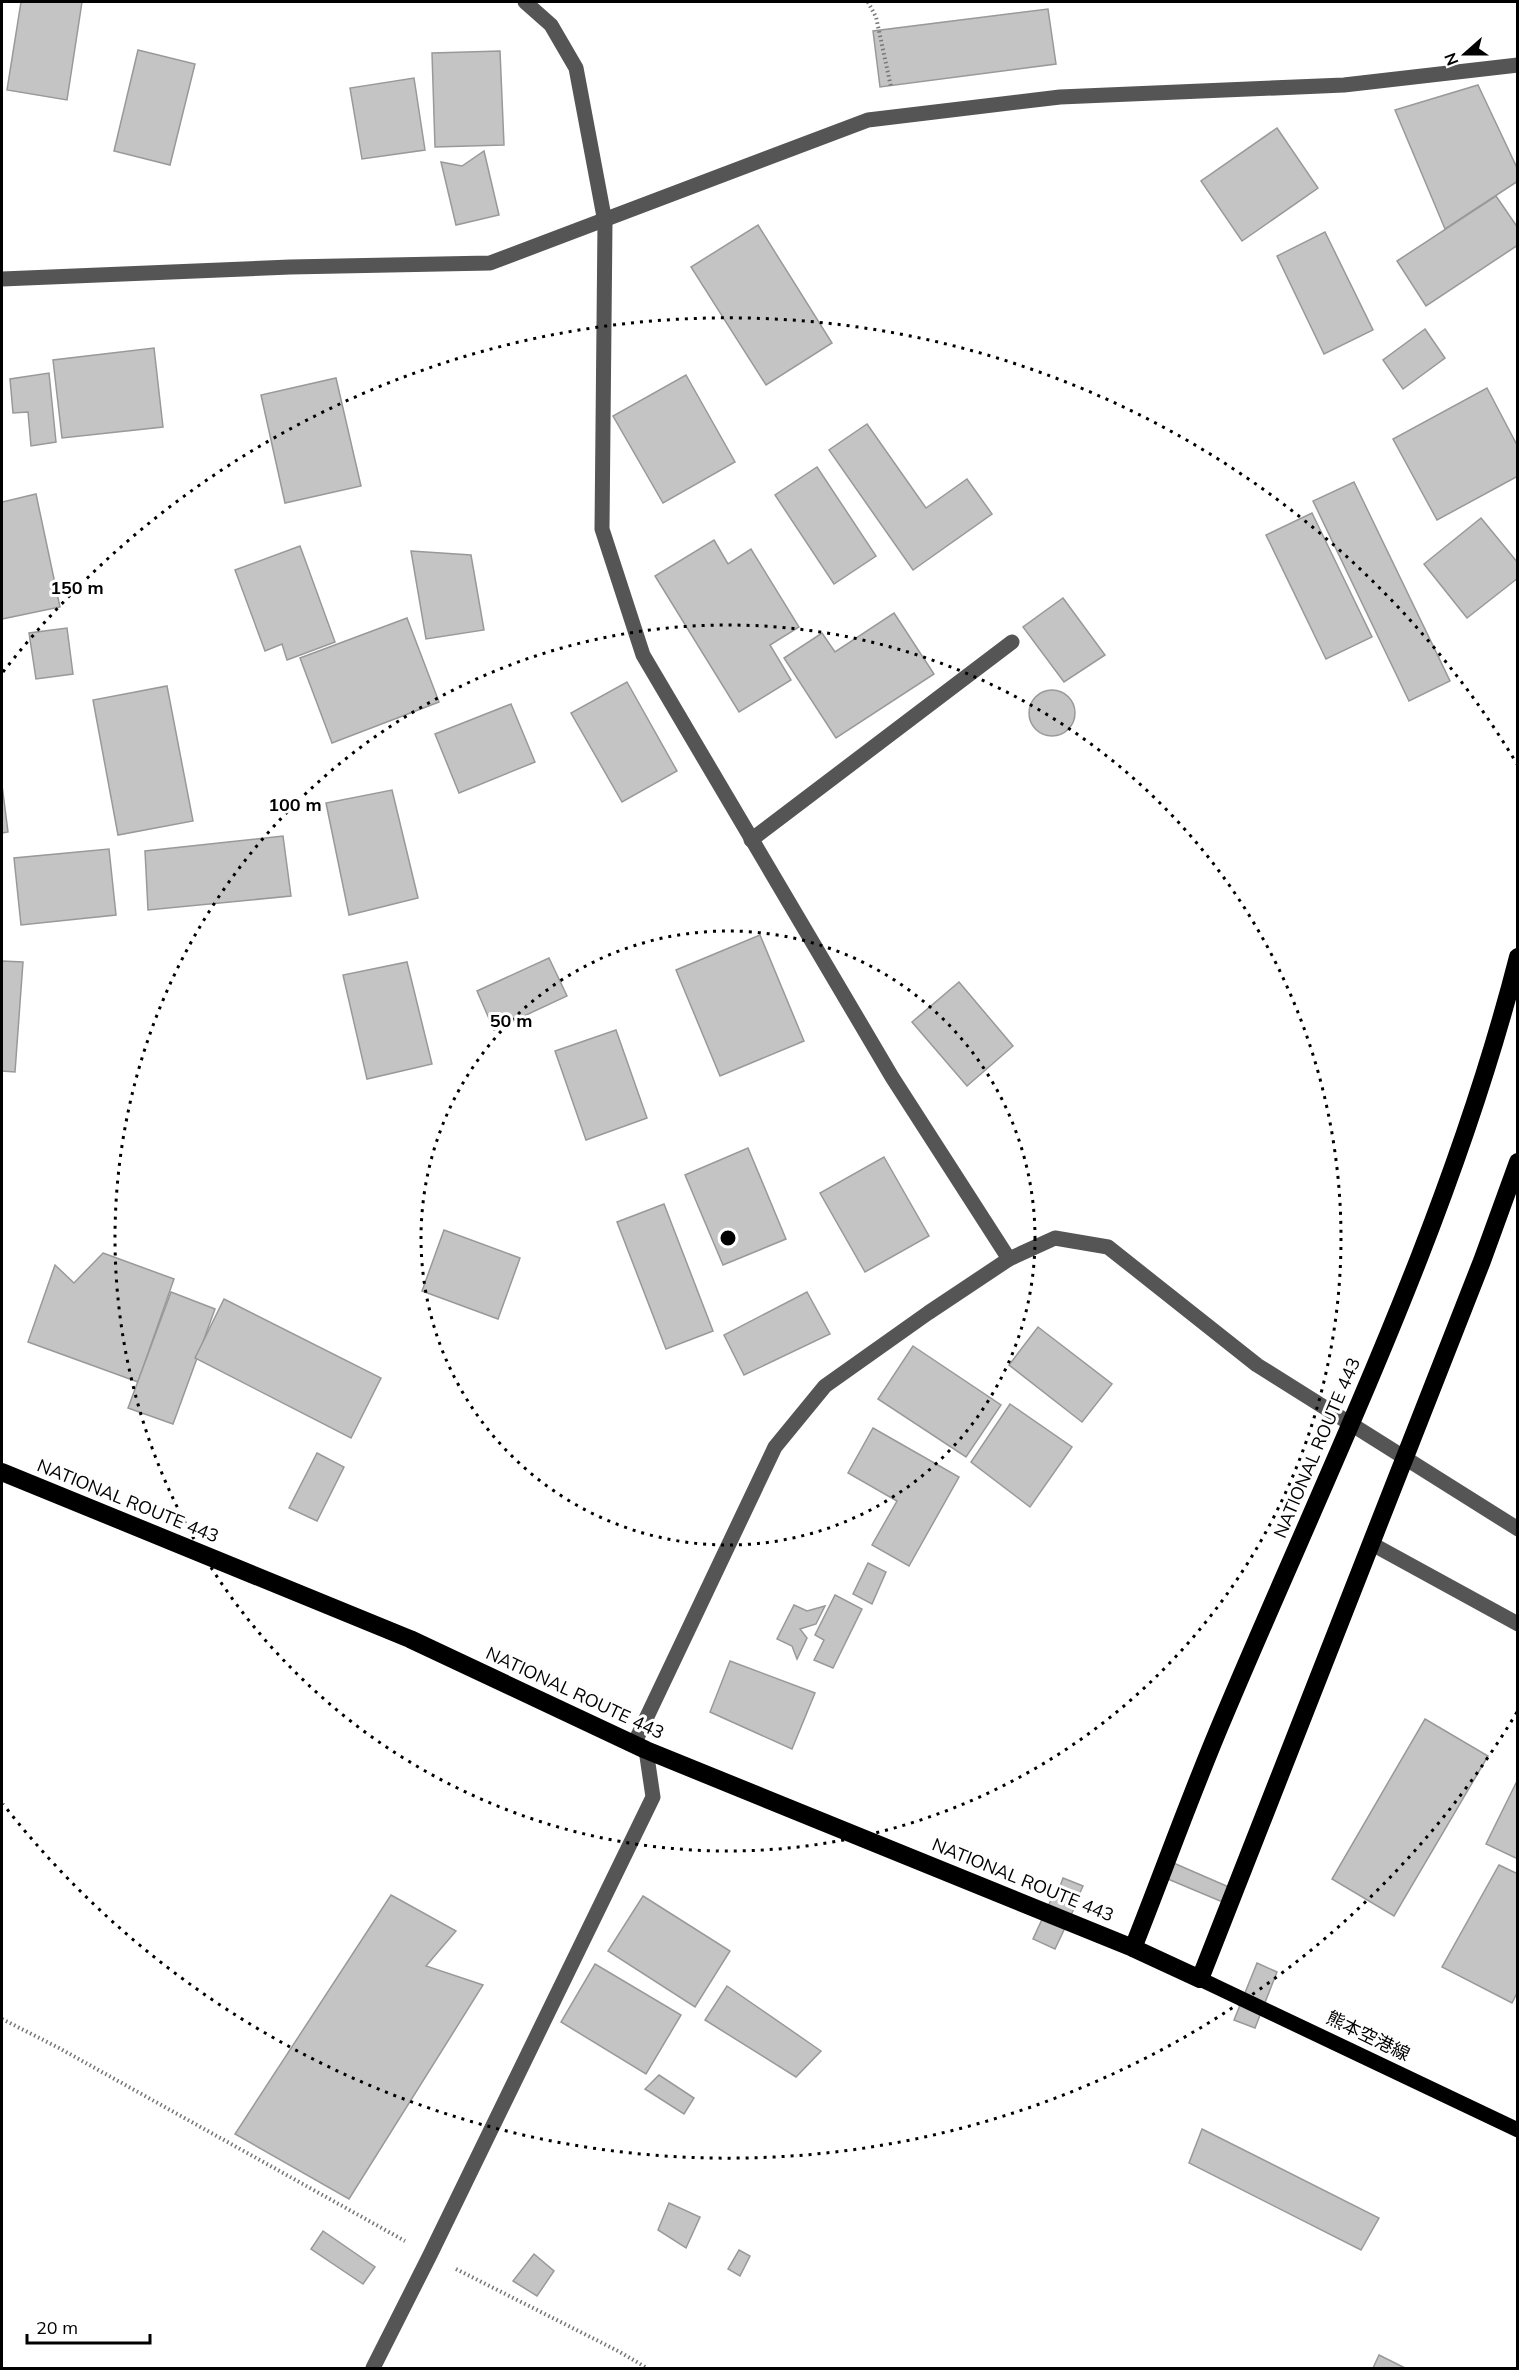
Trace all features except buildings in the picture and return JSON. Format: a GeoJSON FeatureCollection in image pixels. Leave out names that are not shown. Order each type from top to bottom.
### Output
{"type":"FeatureCollection","features":[{"type":"Feature","properties":{"kind":"highway","name":"NATIONAL ROUTE 443"},"geometry":{"type":"LineString","coordinates":[[1133,1948],[1224,1716],[1317,1504],[1427,1237],[1501,1024],[1518,957]]}},
{"type":"Feature","properties":{"kind":"highway"},"geometry":{"type":"LineString","coordinates":[[1200,1979],[1372,1544],[1518,1162]]}},
{"type":"Feature","properties":{"kind":"highway","name":"NATIONAL ROUTE 443"},"geometry":{"type":"LineString","coordinates":[[2,1472],[410,1639],[640,1747],[1133,1948],[1200,1979]]}},
{"type":"Feature","properties":{"kind":"main road","name":"熊本空港線"},"geometry":{"type":"LineString","coordinates":[[1200,1979],[1518,2130]]}},
{"type":"Feature","properties":{"kind":"street"},"geometry":{"type":"LineString","coordinates":[[525,2],[551,25],[576,68],[605,222],[602,529],[643,655],[892,1077],[1010,1259]]}},
{"type":"Feature","properties":{"kind":"street"},"geometry":{"type":"LineString","coordinates":[[2,279],[290,267],[490,263],[605,222],[868,120],[1060,97],[1344,85],[1518,65]]}},
{"type":"Feature","properties":{"kind":"street"},"geometry":{"type":"LineString","coordinates":[[751,840],[1011,642]]}},
{"type":"Feature","properties":{"kind":"street"},"geometry":{"type":"LineString","coordinates":[[373,2368],[653,1797],[640,1747],[775,1447],[825,1386],[928,1313],[1010,1259],[1054,1238],[1108,1247],[1257,1365],[1518,1529]]}},
{"type":"Feature","properties":{"kind":"street"},"geometry":{"type":"LineString","coordinates":[[1372,1544],[1518,1624]]}},
{"type":"Feature","properties":{"kind":"path"},"geometry":{"type":"LineString","coordinates":[[868,2],[876,17],[898,116]]}},
{"type":"Feature","properties":{"kind":"path"},"geometry":{"type":"LineString","coordinates":[[2,2019],[59,2048],[430,2255],[647,2368]]}}]}
